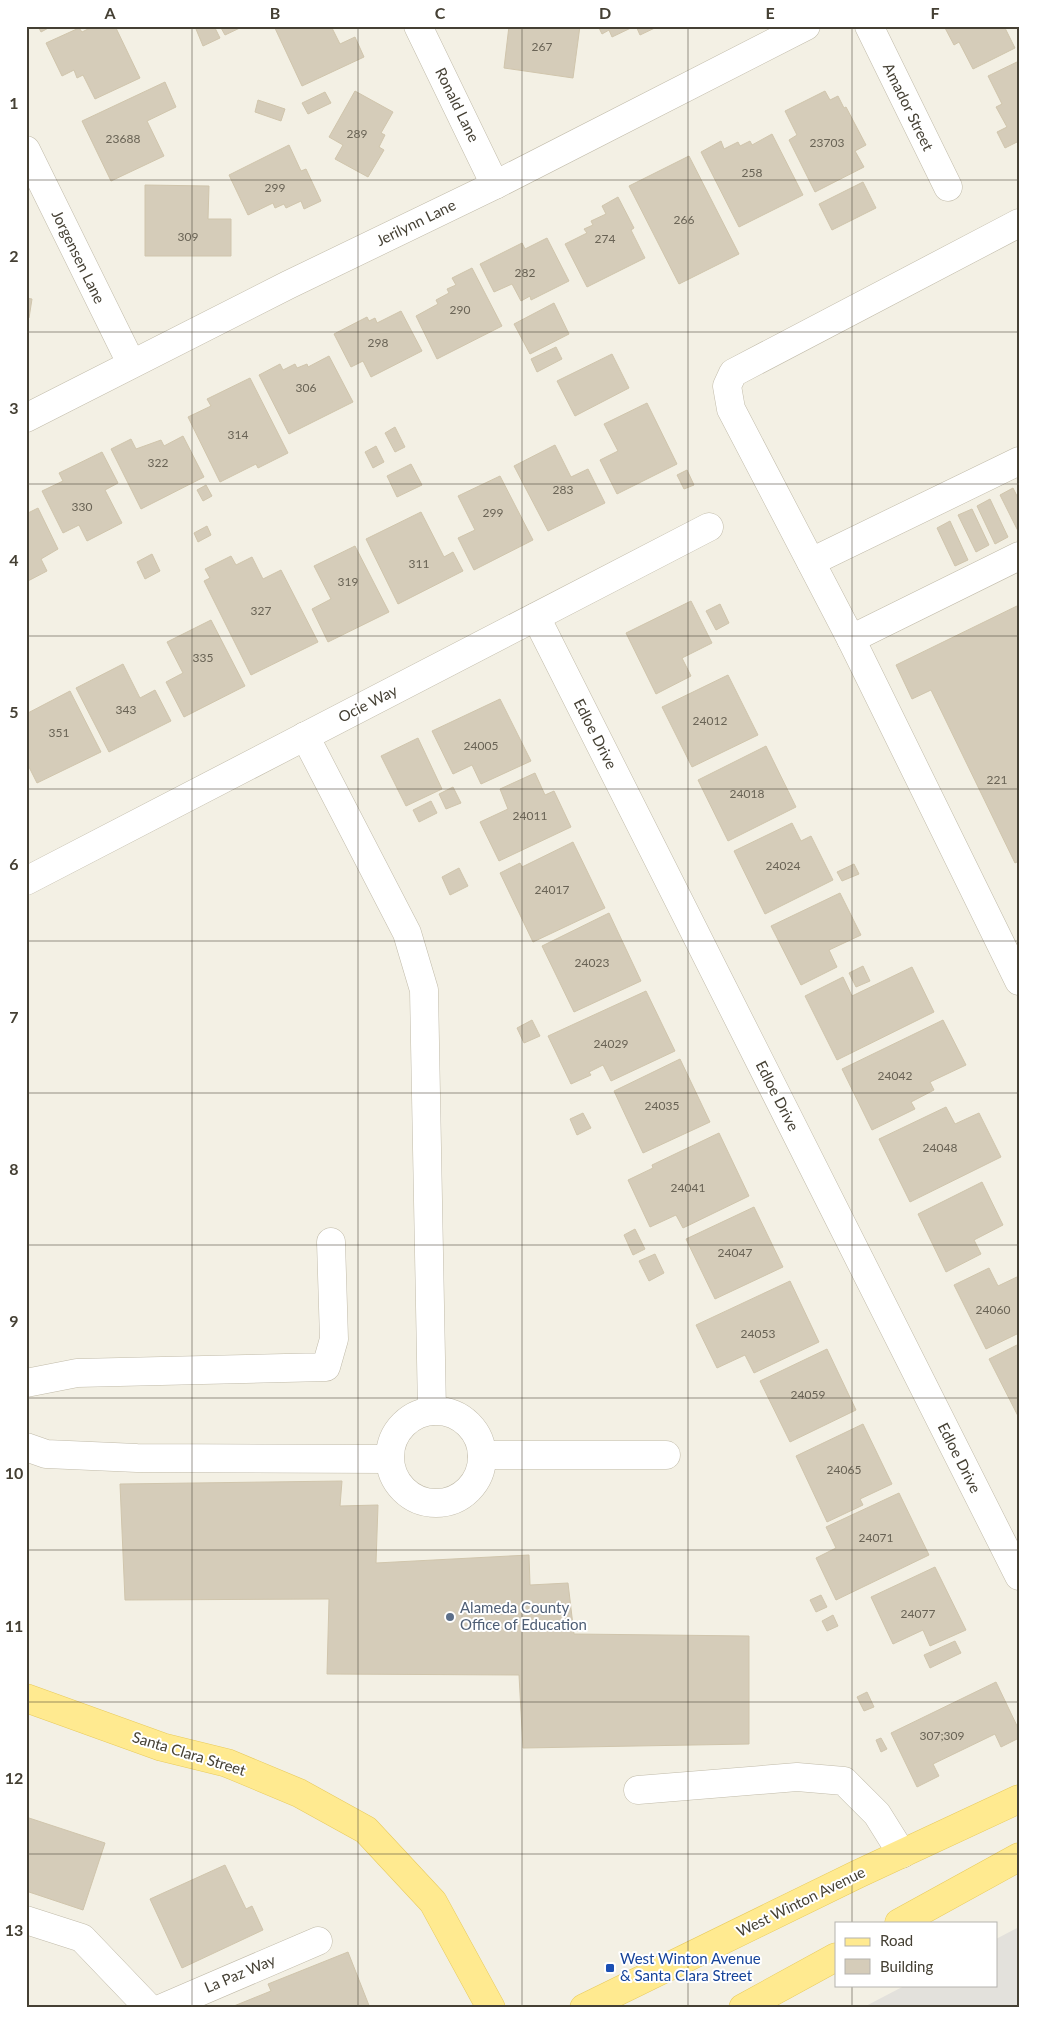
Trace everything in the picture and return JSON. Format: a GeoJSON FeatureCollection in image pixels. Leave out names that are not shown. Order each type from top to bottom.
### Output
{"type":"FeatureCollection","features":[{"type":"Feature","properties":{"kind":"main road","name":"Santa Clara Street"},"geometry":{"type":"LineString","coordinates":[[26,1698],[162,1747],[227,1763],[299,1793],[366,1830],[433,1902],[491,2008]]}},
{"type":"Feature","properties":{"kind":"main road","name":"West Winton Avenue"},"geometry":{"type":"LineString","coordinates":[[584,2008],[1019,1799]]}},
{"type":"Feature","properties":{"kind":"main road"},"geometry":{"type":"LineString","coordinates":[[900,1922],[1019,1857]]}},
{"type":"Feature","properties":{"kind":"main road"},"geometry":{"type":"LineString","coordinates":[[743,2008],[835,1958]]}},
{"type":"Feature","properties":{"kind":"street","name":"Ronald Lane"},"geometry":{"type":"LineString","coordinates":[[418,26],[495,185]]}},
{"type":"Feature","properties":{"kind":"street","name":"Jerilynn Lane"},"geometry":{"type":"LineString","coordinates":[[26,418],[132,363],[495,185],[806,26]]}},
{"type":"Feature","properties":{"kind":"street","name":"Amador Street"},"geometry":{"type":"LineString","coordinates":[[869,26],[948,187]]}},
{"type":"Feature","properties":{"kind":"street","name":"Jorgensen Lane"},"geometry":{"type":"LineString","coordinates":[[26,150],[132,363]]}},
{"type":"Feature","properties":{"kind":"street"},"geometry":{"type":"LineString","coordinates":[[1019,223],[733,373],[727,386],[731,409],[851,639],[1019,981]]}},
{"type":"Feature","properties":{"kind":"street"},"geometry":{"type":"LineString","coordinates":[[811,562],[1019,461]]}},
{"type":"Feature","properties":{"kind":"street","name":"Ocie Way"},"geometry":{"type":"LineString","coordinates":[[26,881],[709,527]]}},
{"type":"Feature","properties":{"kind":"street"},"geometry":{"type":"LineString","coordinates":[[851,639],[1019,556]]}},
{"type":"Feature","properties":{"kind":"street","name":"Edloe Drive"},"geometry":{"type":"LineString","coordinates":[[536,616],[1019,1576]]}},
{"type":"Feature","properties":{"kind":"street"},"geometry":{"type":"LineString","coordinates":[[304,736],[407,933],[424,990],[432,1411]]}},
{"type":"Feature","properties":{"kind":"street"},"geometry":{"type":"LineString","coordinates":[[26,1383],[77,1373],[326,1367],[334,1339],[331,1242]]}},
{"type":"Feature","properties":{"kind":"street"},"geometry":{"type":"LineString","coordinates":[[432,1411],[450,1413],[467,1423],[478,1437],[482,1455],[478,1476],[466,1492],[448,1502],[427,1503],[408,1495],[394,1479],[389,1459],[392,1442],[401,1427],[415,1416],[432,1411]]}},
{"type":"Feature","properties":{"kind":"street"},"geometry":{"type":"LineString","coordinates":[[26,1447],[46,1454],[138,1458],[389,1459]]}},
{"type":"Feature","properties":{"kind":"street"},"geometry":{"type":"LineString","coordinates":[[482,1455],[666,1455]]}},
{"type":"Feature","properties":{"kind":"street"},"geometry":{"type":"LineString","coordinates":[[638,1790],[796,1778],[844,1781],[877,1814],[902,1854]]}},
{"type":"Feature","properties":{"kind":"street"},"geometry":{"type":"LineString","coordinates":[[26,1920],[82,1938],[149,2008]]}},
{"type":"Feature","properties":{"kind":"street","name":"La Paz Way"},"geometry":{"type":"LineString","coordinates":[[162,2008],[318,1941]]}},
{"type":"Feature","properties":{"kind":"shaded area"},"geometry":{"type":"Polygon","coordinates":[[[1019,1927],[1019,2008],[862,2008],[904,1986],[998,1986],[998,1938],[1019,1927]]]}},
{"type":"Feature","properties":{"kind":"building"},"geometry":{"type":"Polygon","coordinates":[[[38,26],[52,26],[41,32],[38,26]]]}},
{"type":"Feature","properties":{"kind":"building"},"geometry":{"type":"Polygon","coordinates":[[[94,26],[115,26],[140,78],[95,99],[83,75],[77,78],[74,70],[62,76],[46,43],[79,28],[82,32],[94,26]]]}},
{"type":"Feature","properties":{"kind":"building"},"geometry":{"type":"Polygon","coordinates":[[[201,26],[214,26],[220,38],[203,46],[196,29],[201,26]]]}},
{"type":"Feature","properties":{"kind":"building"},"geometry":{"type":"Polygon","coordinates":[[[220,26],[244,26],[225,35],[220,26]]]}},
{"type":"Feature","properties":{"kind":"building"},"geometry":{"type":"Polygon","coordinates":[[[274,26],[331,26],[340,44],[355,37],[364,57],[302,86],[274,26]]]}},
{"type":"Feature","properties":{"kind":"building"},"geometry":{"type":"Polygon","coordinates":[[[509,26],[580,26],[573,78],[504,68],[509,26]]]}},
{"type":"Feature","properties":{"kind":"building"},"geometry":{"type":"Polygon","coordinates":[[[598,26],[635,26],[612,37],[609,30],[602,34],[598,26]]]}},
{"type":"Feature","properties":{"kind":"building"},"geometry":{"type":"Polygon","coordinates":[[[636,26],[659,26],[640,35],[636,26]]]}},
{"type":"Feature","properties":{"kind":"building"},"geometry":{"type":"Polygon","coordinates":[[[944,26],[1004,26],[1015,48],[973,69],[959,42],[954,45],[944,26]]]}},
{"type":"Feature","properties":{"kind":"building"},"geometry":{"type":"Polygon","coordinates":[[[1019,61],[1019,141],[1005,148],[997,132],[1007,127],[996,107],[1002,104],[988,76],[1019,61]]]}},
{"type":"Feature","properties":{"kind":"building"},"geometry":{"type":"Polygon","coordinates":[[[165,82],[176,107],[147,121],[164,156],[111,181],[82,121],[165,82]]]}},
{"type":"Feature","properties":{"kind":"building"},"geometry":{"type":"Polygon","coordinates":[[[355,91],[393,112],[381,133],[385,135],[379,147],[384,150],[368,177],[335,159],[343,145],[329,137],[355,91]]]}},
{"type":"Feature","properties":{"kind":"building"},"geometry":{"type":"Polygon","coordinates":[[[825,91],[830,100],[838,96],[866,145],[855,151],[864,167],[815,192],[789,140],[797,135],[785,111],[825,91]]]}},
{"type":"Feature","properties":{"kind":"building"},"geometry":{"type":"Polygon","coordinates":[[[325,92],[331,103],[308,114],[302,103],[325,92]]]}},
{"type":"Feature","properties":{"kind":"building"},"geometry":{"type":"Polygon","coordinates":[[[258,100],[285,109],[281,121],[255,112],[258,100]]]}},
{"type":"Feature","properties":{"kind":"building"},"geometry":{"type":"Polygon","coordinates":[[[772,134],[803,195],[739,227],[701,152],[721,141],[724,149],[738,142],[740,146],[750,141],[752,145],[772,134]]]}},
{"type":"Feature","properties":{"kind":"building"},"geometry":{"type":"Polygon","coordinates":[[[289,145],[301,171],[306,169],[321,201],[304,209],[301,201],[286,208],[284,204],[275,208],[273,203],[248,215],[229,175],[289,145]]]}},
{"type":"Feature","properties":{"kind":"building"},"geometry":{"type":"Polygon","coordinates":[[[689,156],[739,254],[679,284],[629,186],[689,156]]]}},
{"type":"Feature","properties":{"kind":"building"},"geometry":{"type":"Polygon","coordinates":[[[863,182],[876,208],[832,230],[819,204],[863,182]]]}},
{"type":"Feature","properties":{"kind":"building"},"geometry":{"type":"Polygon","coordinates":[[[145,185],[209,186],[208,219],[231,219],[231,256],[145,256],[145,185]]]}},
{"type":"Feature","properties":{"kind":"building"},"geometry":{"type":"Polygon","coordinates":[[[618,197],[634,228],[631,230],[645,258],[587,287],[565,244],[587,233],[584,229],[593,225],[591,221],[606,214],[602,206],[618,197]]]}},
{"type":"Feature","properties":{"kind":"building"},"geometry":{"type":"Polygon","coordinates":[[[547,238],[569,281],[531,300],[530,296],[521,301],[512,284],[494,292],[480,264],[522,243],[525,249],[547,238]]]}},
{"type":"Feature","properties":{"kind":"building"},"geometry":{"type":"Polygon","coordinates":[[[472,268],[502,326],[437,359],[416,316],[438,304],[436,300],[449,293],[447,289],[456,285],[452,278],[472,268]]]}},
{"type":"Feature","properties":{"kind":"building"},"geometry":{"type":"Polygon","coordinates":[[[26,298],[32,299],[29,318],[26,318],[26,298]]]}},
{"type":"Feature","properties":{"kind":"building"},"geometry":{"type":"Polygon","coordinates":[[[554,303],[569,334],[530,354],[514,324],[554,303]]]}},
{"type":"Feature","properties":{"kind":"building"},"geometry":{"type":"Polygon","coordinates":[[[401,311],[422,351],[371,377],[363,361],[351,367],[334,334],[367,317],[369,321],[375,318],[377,323],[401,311]]]}},
{"type":"Feature","properties":{"kind":"building"},"geometry":{"type":"Polygon","coordinates":[[[556,347],[562,359],[537,372],[531,359],[556,347]]]}},
{"type":"Feature","properties":{"kind":"building"},"geometry":{"type":"Polygon","coordinates":[[[612,354],[629,388],[575,416],[557,381],[612,354]]]}},
{"type":"Feature","properties":{"kind":"building"},"geometry":{"type":"Polygon","coordinates":[[[329,356],[353,402],[289,434],[259,375],[280,364],[283,370],[295,364],[297,368],[307,364],[308,367],[329,356]]]}},
{"type":"Feature","properties":{"kind":"building"},"geometry":{"type":"Polygon","coordinates":[[[250,378],[288,453],[258,468],[256,464],[220,482],[188,417],[211,406],[207,399],[250,378]]]}},
{"type":"Feature","properties":{"kind":"building"},"geometry":{"type":"Polygon","coordinates":[[[647,403],[677,464],[617,494],[600,460],[618,451],[604,424],[647,403]]]}},
{"type":"Feature","properties":{"kind":"building"},"geometry":{"type":"Polygon","coordinates":[[[395,427],[405,447],[395,452],[385,433],[395,427]]]}},
{"type":"Feature","properties":{"kind":"building"},"geometry":{"type":"Polygon","coordinates":[[[183,436],[204,477],[141,509],[111,449],[131,439],[136,449],[161,440],[164,446],[183,436]]]}},
{"type":"Feature","properties":{"kind":"building"},"geometry":{"type":"Polygon","coordinates":[[[555,445],[571,477],[588,469],[605,503],[548,531],[514,466],[555,445]]]}},
{"type":"Feature","properties":{"kind":"building"},"geometry":{"type":"Polygon","coordinates":[[[376,446],[384,462],[373,468],[365,452],[376,446]]]}},
{"type":"Feature","properties":{"kind":"building"},"geometry":{"type":"Polygon","coordinates":[[[102,452],[118,483],[105,490],[122,523],[87,541],[79,525],[63,533],[42,491],[63,481],[59,473],[102,452]]]}},
{"type":"Feature","properties":{"kind":"building"},"geometry":{"type":"Polygon","coordinates":[[[411,464],[422,485],[397,497],[387,476],[411,464]]]}},
{"type":"Feature","properties":{"kind":"building"},"geometry":{"type":"Polygon","coordinates":[[[687,470],[694,485],[684,489],[677,475],[687,470]]]}},
{"type":"Feature","properties":{"kind":"building"},"geometry":{"type":"Polygon","coordinates":[[[500,476],[533,540],[474,570],[458,538],[475,530],[458,496],[500,476]]]}},
{"type":"Feature","properties":{"kind":"building"},"geometry":{"type":"Polygon","coordinates":[[[206,485],[212,496],[203,501],[197,490],[206,485]]]}},
{"type":"Feature","properties":{"kind":"building"},"geometry":{"type":"Polygon","coordinates":[[[1013,488],[1019,500],[1018,531],[1000,495],[1013,488]]]}},
{"type":"Feature","properties":{"kind":"building"},"geometry":{"type":"Polygon","coordinates":[[[990,499],[1008,537],[995,544],[977,506],[990,499]]]}},
{"type":"Feature","properties":{"kind":"building"},"geometry":{"type":"Polygon","coordinates":[[[38,508],[58,549],[41,559],[47,571],[26,582],[26,514],[38,508]]]}},
{"type":"Feature","properties":{"kind":"building"},"geometry":{"type":"Polygon","coordinates":[[[972,509],[989,545],[976,552],[958,515],[972,509]]]}},
{"type":"Feature","properties":{"kind":"building"},"geometry":{"type":"Polygon","coordinates":[[[421,512],[444,557],[453,552],[463,571],[398,604],[366,539],[421,512]]]}},
{"type":"Feature","properties":{"kind":"building"},"geometry":{"type":"Polygon","coordinates":[[[950,521],[968,560],[955,566],[937,528],[950,521]]]}},
{"type":"Feature","properties":{"kind":"building"},"geometry":{"type":"Polygon","coordinates":[[[207,526],[211,535],[198,542],[194,533],[207,526]]]}},
{"type":"Feature","properties":{"kind":"building"},"geometry":{"type":"Polygon","coordinates":[[[355,546],[389,612],[328,642],[312,609],[331,599],[314,566],[355,546]]]}},
{"type":"Feature","properties":{"kind":"building"},"geometry":{"type":"Polygon","coordinates":[[[152,554],[160,571],[145,579],[137,562],[152,554]]]}},
{"type":"Feature","properties":{"kind":"building"},"geometry":{"type":"Polygon","coordinates":[[[231,556],[236,565],[252,557],[263,579],[281,570],[318,642],[251,675],[204,581],[210,578],[205,569],[231,556]]]}},
{"type":"Feature","properties":{"kind":"building"},"geometry":{"type":"Polygon","coordinates":[[[691,601],[712,643],[682,658],[691,676],[656,694],[626,633],[691,601]]]}},
{"type":"Feature","properties":{"kind":"building"},"geometry":{"type":"Polygon","coordinates":[[[720,604],[729,623],[716,630],[706,611],[720,604]]]}},
{"type":"Feature","properties":{"kind":"building"},"geometry":{"type":"Polygon","coordinates":[[[1019,605],[1019,861],[1015,863],[931,690],[912,699],[896,665],[1019,605]]]}},
{"type":"Feature","properties":{"kind":"building"},"geometry":{"type":"Polygon","coordinates":[[[211,620],[245,686],[184,717],[166,682],[183,673],[167,642],[211,620]]]}},
{"type":"Feature","properties":{"kind":"building"},"geometry":{"type":"Polygon","coordinates":[[[123,664],[140,698],[155,690],[171,721],[109,752],[76,688],[123,664]]]}},
{"type":"Feature","properties":{"kind":"building"},"geometry":{"type":"Polygon","coordinates":[[[728,675],[758,735],[692,767],[662,707],[728,675]]]}},
{"type":"Feature","properties":{"kind":"building"},"geometry":{"type":"Polygon","coordinates":[[[70,691],[101,752],[37,783],[26,761],[26,714],[70,691]]]}},
{"type":"Feature","properties":{"kind":"building"},"geometry":{"type":"Polygon","coordinates":[[[500,699],[531,761],[481,784],[472,765],[453,774],[432,731],[500,699]]]}},
{"type":"Feature","properties":{"kind":"building"},"geometry":{"type":"Polygon","coordinates":[[[418,738],[442,789],[406,806],[381,756],[418,738]]]}},
{"type":"Feature","properties":{"kind":"building"},"geometry":{"type":"Polygon","coordinates":[[[766,746],[796,807],[728,841],[698,780],[766,746]]]}},
{"type":"Feature","properties":{"kind":"building"},"geometry":{"type":"Polygon","coordinates":[[[535,773],[545,795],[554,791],[571,827],[499,861],[480,822],[508,809],[500,789],[535,773]]]}},
{"type":"Feature","properties":{"kind":"building"},"geometry":{"type":"Polygon","coordinates":[[[453,787],[461,803],[446,809],[439,794],[453,787]]]}},
{"type":"Feature","properties":{"kind":"building"},"geometry":{"type":"Polygon","coordinates":[[[431,801],[437,813],[419,822],[413,810],[431,801]]]}},
{"type":"Feature","properties":{"kind":"building"},"geometry":{"type":"Polygon","coordinates":[[[792,823],[801,841],[811,836],[833,880],[765,914],[734,851],[792,823]]]}},
{"type":"Feature","properties":{"kind":"building"},"geometry":{"type":"Polygon","coordinates":[[[573,842],[605,908],[533,942],[500,873],[520,863],[522,867],[573,842]]]}},
{"type":"Feature","properties":{"kind":"building"},"geometry":{"type":"Polygon","coordinates":[[[854,864],[859,874],[842,881],[837,872],[854,864]]]}},
{"type":"Feature","properties":{"kind":"building"},"geometry":{"type":"Polygon","coordinates":[[[459,868],[468,886],[450,895],[442,877],[459,868]]]}},
{"type":"Feature","properties":{"kind":"building"},"geometry":{"type":"Polygon","coordinates":[[[840,893],[861,935],[829,950],[837,967],[801,985],[771,926],[840,893]]]}},
{"type":"Feature","properties":{"kind":"building"},"geometry":{"type":"Polygon","coordinates":[[[609,913],[641,981],[574,1012],[542,946],[609,913]]]}},
{"type":"Feature","properties":{"kind":"building"},"geometry":{"type":"Polygon","coordinates":[[[863,966],[870,981],[856,987],[849,973],[863,966]]]}},
{"type":"Feature","properties":{"kind":"building"},"geometry":{"type":"Polygon","coordinates":[[[912,967],[934,1012],[837,1060],[805,996],[843,977],[852,996],[912,967]]]}},
{"type":"Feature","properties":{"kind":"building"},"geometry":{"type":"Polygon","coordinates":[[[646,991],[675,1051],[611,1081],[603,1065],[589,1072],[591,1075],[571,1084],[548,1036],[646,991]]]}},
{"type":"Feature","properties":{"kind":"building"},"geometry":{"type":"Polygon","coordinates":[[[532,1020],[540,1036],[524,1043],[517,1028],[532,1020]]]}},
{"type":"Feature","properties":{"kind":"building"},"geometry":{"type":"Polygon","coordinates":[[[943,1020],[966,1065],[930,1082],[934,1090],[911,1102],[915,1109],[872,1130],[842,1069],[943,1020]]]}},
{"type":"Feature","properties":{"kind":"building"},"geometry":{"type":"Polygon","coordinates":[[[680,1059],[710,1122],[643,1153],[614,1091],[680,1059]]]}},
{"type":"Feature","properties":{"kind":"building"},"geometry":{"type":"Polygon","coordinates":[[[946,1107],[955,1124],[979,1113],[1001,1157],[910,1202],[879,1139],[946,1107]]]}},
{"type":"Feature","properties":{"kind":"building"},"geometry":{"type":"Polygon","coordinates":[[[583,1113],[591,1128],[577,1135],[570,1119],[583,1113]]]}},
{"type":"Feature","properties":{"kind":"building"},"geometry":{"type":"Polygon","coordinates":[[[719,1133],[749,1196],[683,1228],[676,1215],[650,1227],[628,1180],[653,1168],[652,1165],[719,1133]]]}},
{"type":"Feature","properties":{"kind":"building"},"geometry":{"type":"Polygon","coordinates":[[[982,1182],[1003,1225],[974,1240],[981,1254],[946,1272],[918,1214],[982,1182]]]}},
{"type":"Feature","properties":{"kind":"building"},"geometry":{"type":"Polygon","coordinates":[[[754,1207],[783,1267],[715,1299],[686,1239],[754,1207]]]}},
{"type":"Feature","properties":{"kind":"building"},"geometry":{"type":"Polygon","coordinates":[[[635,1229],[645,1249],[633,1255],[624,1235],[635,1229]]]}},
{"type":"Feature","properties":{"kind":"building"},"geometry":{"type":"Polygon","coordinates":[[[655,1254],[664,1273],[649,1281],[639,1261],[655,1254]]]}},
{"type":"Feature","properties":{"kind":"building"},"geometry":{"type":"Polygon","coordinates":[[[989,1268],[998,1286],[1019,1276],[1019,1333],[986,1349],[954,1285],[989,1268]]]}},
{"type":"Feature","properties":{"kind":"building"},"geometry":{"type":"Polygon","coordinates":[[[790,1281],[819,1342],[754,1373],[745,1355],[717,1368],[696,1325],[790,1281]]]}},
{"type":"Feature","properties":{"kind":"building"},"geometry":{"type":"Polygon","coordinates":[[[1019,1344],[1019,1418],[989,1359],[1019,1344]]]}},
{"type":"Feature","properties":{"kind":"building"},"geometry":{"type":"Polygon","coordinates":[[[827,1349],[856,1410],[790,1442],[760,1381],[827,1349]]]}},
{"type":"Feature","properties":{"kind":"building"},"geometry":{"type":"Polygon","coordinates":[[[863,1424],[892,1484],[860,1499],[863,1505],[827,1522],[796,1456],[863,1424]]]}},
{"type":"Feature","properties":{"kind":"building","name":"Alameda County Office of Education"},"geometry":{"type":"Polygon","coordinates":[[[342,1481],[340,1506],[378,1505],[376,1563],[529,1555],[530,1585],[568,1583],[574,1634],[749,1636],[749,1744],[523,1748],[519,1675],[327,1674],[329,1599],[125,1600],[120,1484],[342,1481]]]}},
{"type":"Feature","properties":{"kind":"building"},"geometry":{"type":"Polygon","coordinates":[[[899,1493],[929,1555],[836,1600],[816,1558],[836,1548],[826,1527],[899,1493]]]}},
{"type":"Feature","properties":{"kind":"building"},"geometry":{"type":"Polygon","coordinates":[[[935,1567],[966,1630],[930,1646],[923,1630],[893,1644],[871,1597],[935,1567]]]}},
{"type":"Feature","properties":{"kind":"building"},"geometry":{"type":"Polygon","coordinates":[[[821,1595],[827,1607],[816,1612],[810,1600],[821,1595]]]}},
{"type":"Feature","properties":{"kind":"building"},"geometry":{"type":"Polygon","coordinates":[[[833,1615],[838,1626],[827,1631],[822,1621],[833,1615]]]}},
{"type":"Feature","properties":{"kind":"building"},"geometry":{"type":"Polygon","coordinates":[[[955,1641],[961,1653],[930,1668],[924,1655],[955,1641]]]}},
{"type":"Feature","properties":{"kind":"building"},"geometry":{"type":"Polygon","coordinates":[[[996,1682],[1019,1730],[1019,1738],[1001,1747],[995,1734],[933,1764],[939,1776],[917,1787],[891,1733],[996,1682]]]}},
{"type":"Feature","properties":{"kind":"building"},"geometry":{"type":"Polygon","coordinates":[[[867,1692],[874,1707],[864,1711],[857,1697],[867,1692]]]}},
{"type":"Feature","properties":{"kind":"building"},"geometry":{"type":"Polygon","coordinates":[[[881,1738],[887,1749],[881,1752],[876,1740],[881,1738]]]}},
{"type":"Feature","properties":{"kind":"building"},"geometry":{"type":"Polygon","coordinates":[[[26,1817],[105,1843],[83,1910],[26,1891],[26,1817]]]}},
{"type":"Feature","properties":{"kind":"building"},"geometry":{"type":"Polygon","coordinates":[[[225,1865],[246,1909],[252,1906],[263,1930],[182,1968],[150,1899],[225,1865]]]}},
{"type":"Feature","properties":{"kind":"building"},"geometry":{"type":"Polygon","coordinates":[[[348,1952],[370,2008],[229,2008],[271,1991],[268,1984],[348,1952]]]}},
{"type":"Feature","properties":{"kind":"place","name":"Alameda County Office of Education"},"geometry":{"type":"Point","coordinates":[450,1617]}},
{"type":"Feature","properties":{"kind":"place","name":"West Winton Avenue & Santa Clara Street"},"geometry":{"type":"Point","coordinates":[610,1968]}}]}
